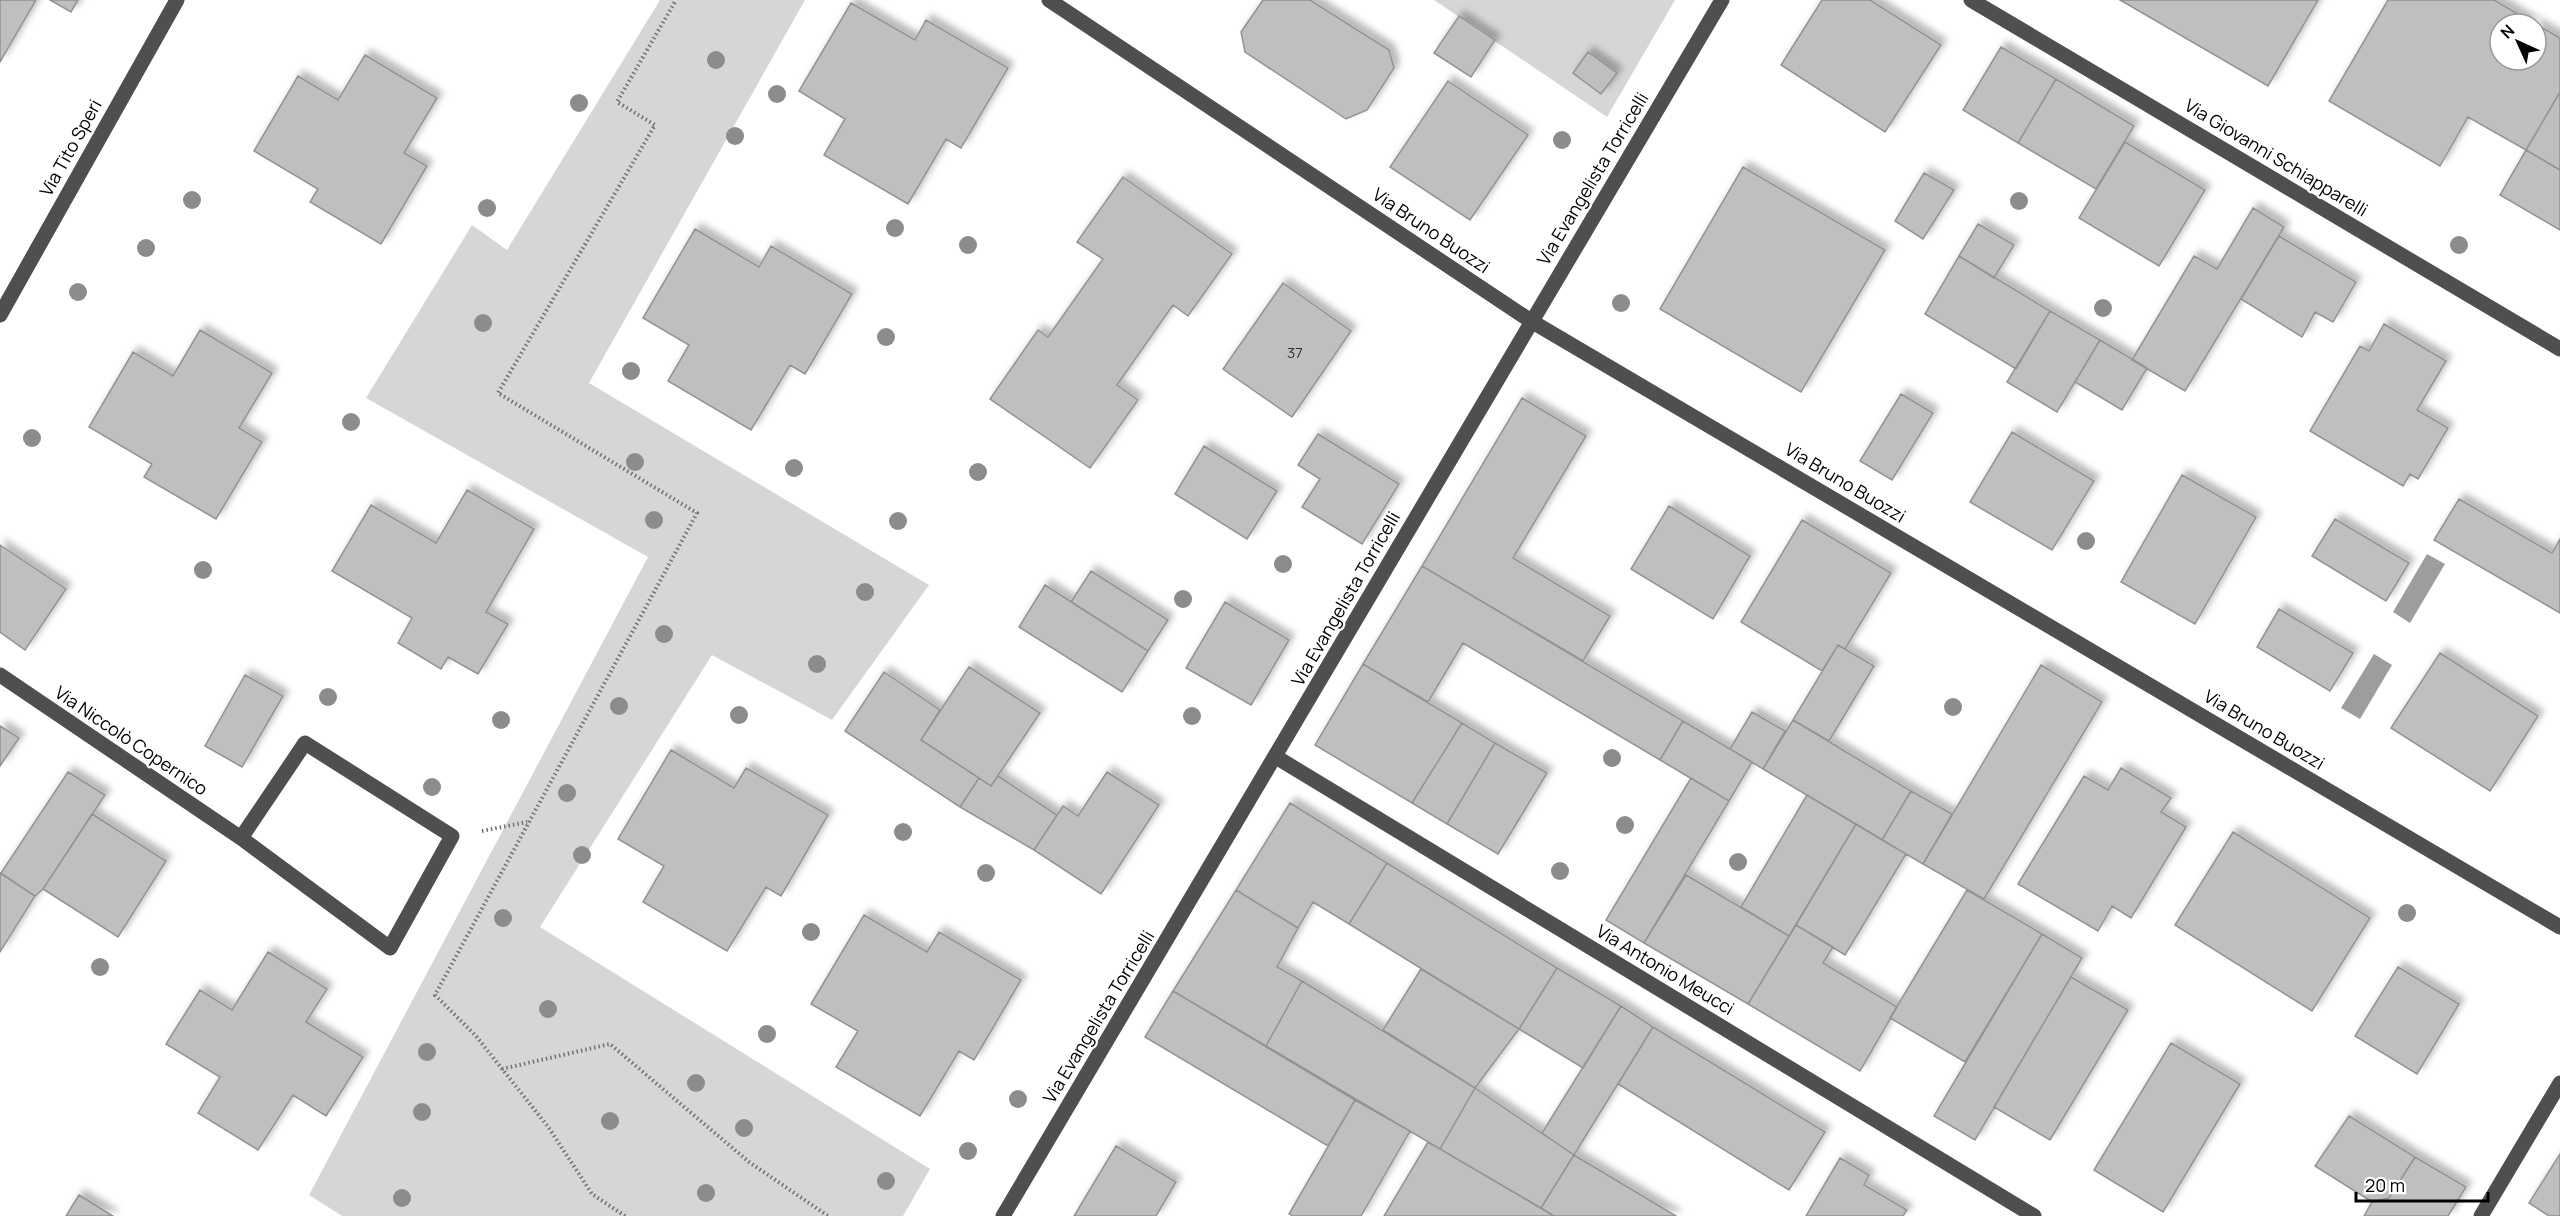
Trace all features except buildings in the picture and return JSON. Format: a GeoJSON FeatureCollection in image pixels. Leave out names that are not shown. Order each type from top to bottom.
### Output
{"type":"FeatureCollection","features":[{"type":"Feature","properties":{"kind":"street","name":"Via Tito Speri"},"geometry":{"type":"LineString","coordinates":[[0,315],[177,0]]}},
{"type":"Feature","properties":{"kind":"street","name":"Via Bruno Buozzi"},"geometry":{"type":"LineString","coordinates":[[1049,0],[1531,321],[2560,927]]}},
{"type":"Feature","properties":{"kind":"street","name":"Via Evangelista Torricelli"},"geometry":{"type":"LineString","coordinates":[[1003,1216],[1722,0]]}},
{"type":"Feature","properties":{"kind":"street","name":"Via Giovanni Schiapparelli"},"geometry":{"type":"LineString","coordinates":[[1971,0],[2560,349]]}},
{"type":"Feature","properties":{"kind":"street","name":"Via Niccolò Copernico"},"geometry":{"type":"LineString","coordinates":[[0,675],[241,838],[390,948],[452,836]]}},
{"type":"Feature","properties":{"kind":"street"},"geometry":{"type":"LineString","coordinates":[[241,838],[305,743],[452,836]]}},
{"type":"Feature","properties":{"kind":"street","name":"Via Antonio Meucci"},"geometry":{"type":"LineString","coordinates":[[1276,757],[2034,1216]]}},
{"type":"Feature","properties":{"kind":"street"},"geometry":{"type":"LineString","coordinates":[[2481,1216],[2560,1083]]}},
{"type":"Feature","properties":{"kind":"path"},"geometry":{"type":"LineString","coordinates":[[625,1216],[592,1194],[549,1128],[476,1036],[435,995],[697,513],[498,393],[655,125],[617,102],[676,0]]}},
{"type":"Feature","properties":{"kind":"path"},"geometry":{"type":"LineString","coordinates":[[452,836],[528,822]]}},
{"type":"Feature","properties":{"kind":"path"},"geometry":{"type":"LineString","coordinates":[[502,1069],[610,1044],[749,1162],[828,1216]]}},
{"type":"Feature","properties":{"kind":"shaded area"},"geometry":{"type":"Polygon","coordinates":[[[660,0],[805,0],[589,383],[929,585],[832,720],[712,655],[540,927],[930,1169],[903,1216],[342,1216],[309,1195],[648,557],[366,398],[472,225],[507,250],[660,0]]]}},
{"type":"Feature","properties":{"kind":"shaded area"},"geometry":{"type":"Polygon","coordinates":[[[1434,0],[1675,0],[1607,117],[1434,0]]]}},
{"type":"Feature","properties":{"kind":"shaded area"},"geometry":{"type":"Polygon","coordinates":[[[2427,554],[2445,564],[2410,623],[2393,612],[2427,554]]]}},
{"type":"Feature","properties":{"kind":"shaded area"},"geometry":{"type":"Polygon","coordinates":[[[2374,654],[2392,665],[2360,719],[2341,708],[2374,654]]]}}]}
